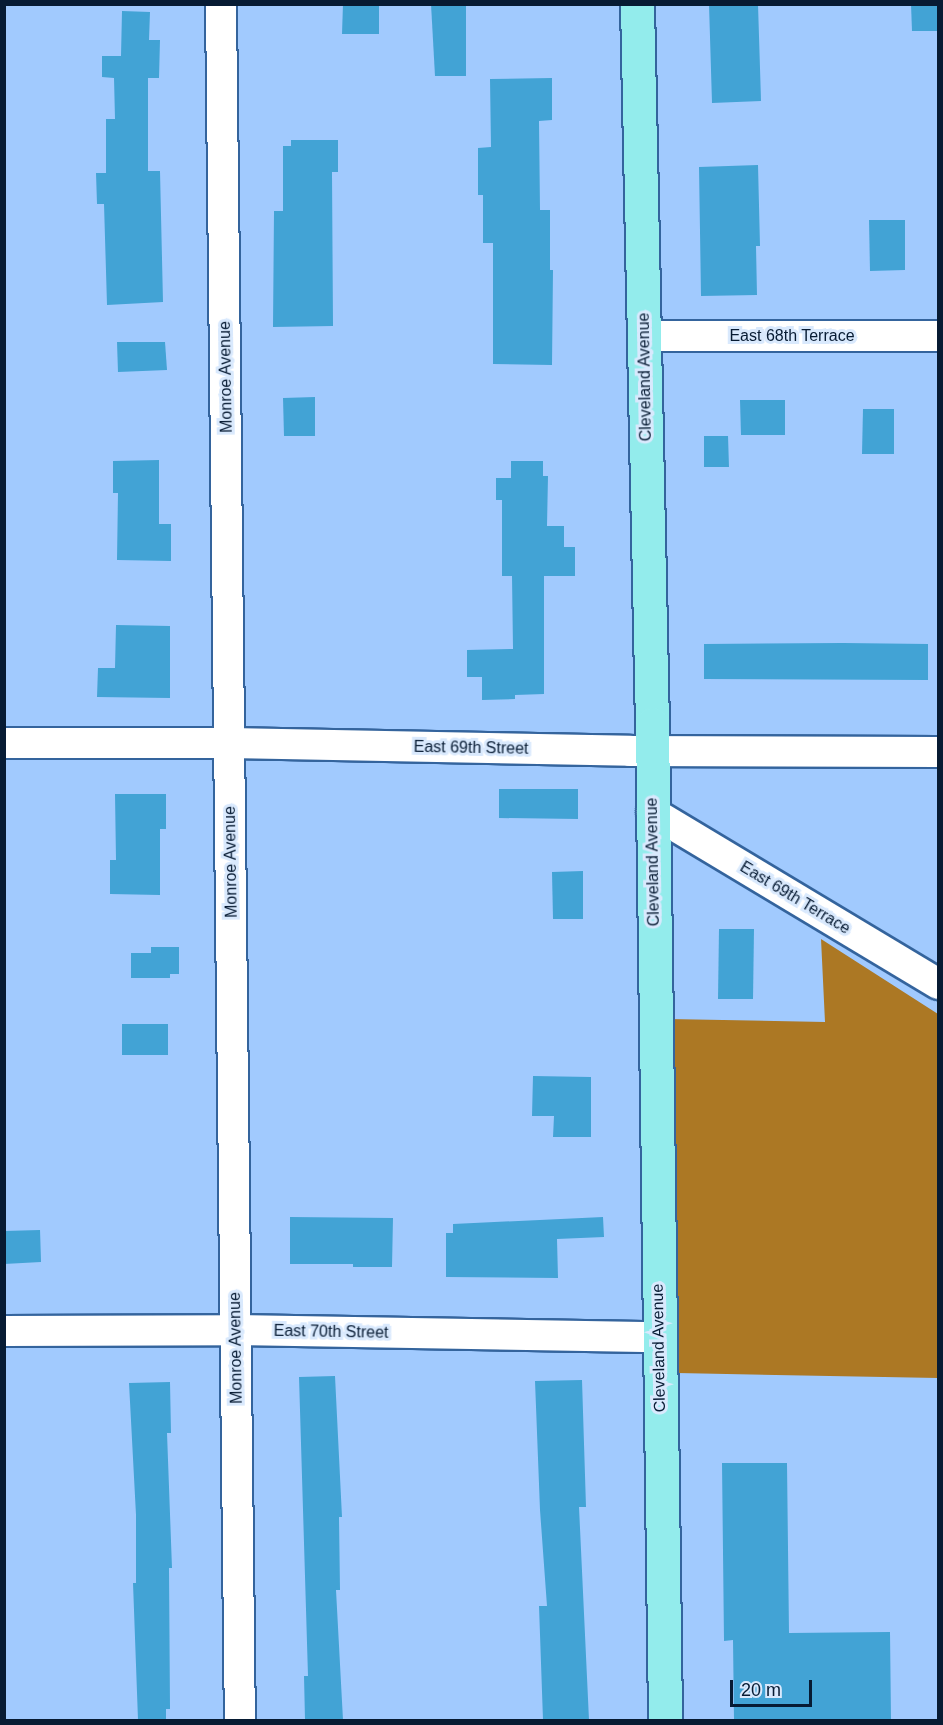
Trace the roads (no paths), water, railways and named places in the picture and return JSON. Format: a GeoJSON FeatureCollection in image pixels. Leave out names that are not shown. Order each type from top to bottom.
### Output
{"type":"FeatureCollection","features":[{"type":"Feature","properties":{"kind":"main road","name":"Cleveland Avenue"},"geometry":{"type":"LineString","coordinates":[[637,4],[652,751],[658,1336],[665,1720]]}},
{"type":"Feature","properties":{"kind":"street","name":"Monroe Avenue"},"geometry":{"type":"LineString","coordinates":[[221,4],[240,1720]]}},
{"type":"Feature","properties":{"kind":"street","name":"East 68th Terrace"},"geometry":{"type":"LineString","coordinates":[[645,336],[939,336]]}},
{"type":"Feature","properties":{"kind":"street","name":"East 69th Street"},"geometry":{"type":"LineString","coordinates":[[4,743],[230,743],[652,751],[939,752]]}},
{"type":"Feature","properties":{"kind":"street","name":"East 69th Terrace"},"geometry":{"type":"LineString","coordinates":[[652,812],[939,984]]}},
{"type":"Feature","properties":{"kind":"street","name":"East 70th Street"},"geometry":{"type":"LineString","coordinates":[[4,1331],[236,1330],[658,1336]]}}]}
